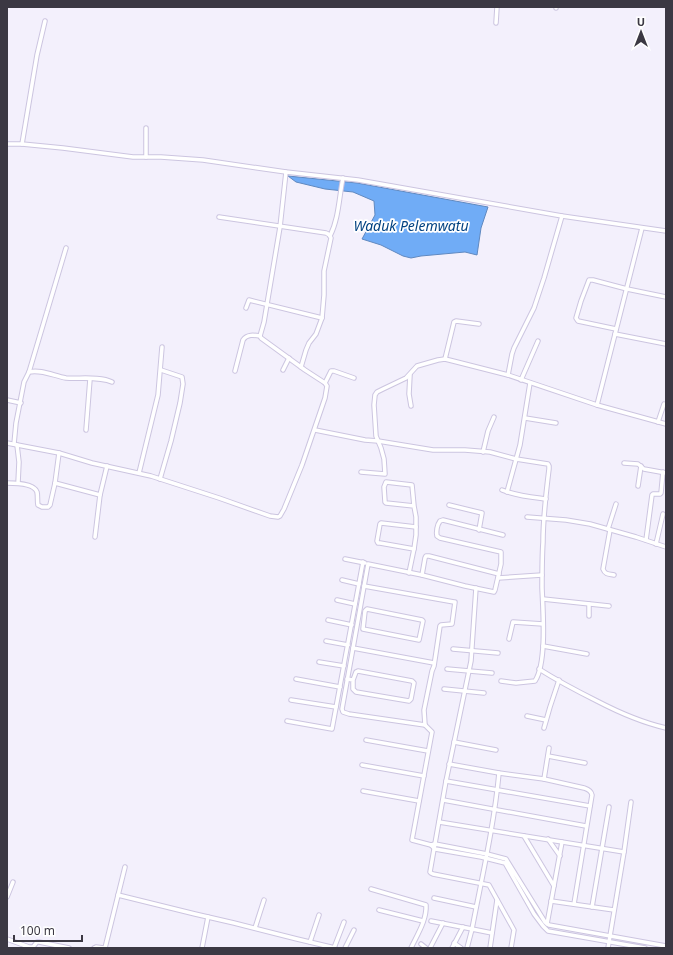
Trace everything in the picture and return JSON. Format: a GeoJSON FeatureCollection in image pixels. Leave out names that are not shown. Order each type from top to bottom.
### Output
{"type":"FeatureCollection","features":[{"type":"Feature","properties":{"kind":"street"},"geometry":{"type":"LineString","coordinates":[[496,23],[497,7]]}},
{"type":"Feature","properties":{"kind":"street"},"geometry":{"type":"LineString","coordinates":[[22,144],[37,55],[45,20]]}},
{"type":"Feature","properties":{"kind":"street"},"geometry":{"type":"LineString","coordinates":[[146,128],[146,157]]}},
{"type":"Feature","properties":{"kind":"street"},"geometry":{"type":"LineString","coordinates":[[7,144],[63,148],[135,157],[204,160],[286,172],[343,178],[562,216],[666,231]]}},
{"type":"Feature","properties":{"kind":"street"},"geometry":{"type":"LineString","coordinates":[[260,336],[268,304],[280,226],[286,172]]}},
{"type":"Feature","properties":{"kind":"street"},"geometry":{"type":"LineString","coordinates":[[300,366],[306,350],[316,334],[322,318],[324,271],[331,238],[330,236],[336,221],[343,178]]}},
{"type":"Feature","properties":{"kind":"street"},"geometry":{"type":"LineString","coordinates":[[508,375],[514,348],[534,308],[562,216]]}},
{"type":"Feature","properties":{"kind":"street"},"geometry":{"type":"LineString","coordinates":[[220,217],[326,233],[330,236]]}},
{"type":"Feature","properties":{"kind":"street"},"geometry":{"type":"LineString","coordinates":[[597,405],[642,228]]}},
{"type":"Feature","properties":{"kind":"street"},"geometry":{"type":"LineString","coordinates":[[18,483],[19,462],[15,444],[16,423],[24,382],[29,372],[66,248]]}},
{"type":"Feature","properties":{"kind":"street"},"geometry":{"type":"LineString","coordinates":[[616,329],[578,321],[576,318],[590,280],[666,297]]}},
{"type":"Feature","properties":{"kind":"street"},"geometry":{"type":"LineString","coordinates":[[246,308],[249,300],[322,318]]}},
{"type":"Feature","properties":{"kind":"street"},"geometry":{"type":"LineString","coordinates":[[445,359],[454,322],[479,324]]}},
{"type":"Feature","properties":{"kind":"street"},"geometry":{"type":"LineString","coordinates":[[615,334],[666,344]]}},
{"type":"Feature","properties":{"kind":"street"},"geometry":{"type":"LineString","coordinates":[[7,443],[60,453],[92,463],[160,479],[278,517],[284,509],[302,465],[315,430],[325,398],[327,386],[325,383],[260,336],[245,337],[235,371]]}},
{"type":"Feature","properties":{"kind":"street"},"geometry":{"type":"LineString","coordinates":[[521,380],[538,340]]}},
{"type":"Feature","properties":{"kind":"street"},"geometry":{"type":"LineString","coordinates":[[140,474],[158,395],[162,347]]}},
{"type":"Feature","properties":{"kind":"street"},"geometry":{"type":"LineString","coordinates":[[283,370],[289,358]]}},
{"type":"Feature","properties":{"kind":"street"},"geometry":{"type":"LineString","coordinates":[[361,472],[385,474],[384,459],[376,436],[374,398],[377,392],[410,375],[417,366],[445,359],[508,375],[597,405],[666,424]]}},
{"type":"Feature","properties":{"kind":"street"},"geometry":{"type":"LineString","coordinates":[[160,479],[179,408],[183,380],[182,377],[161,370]]}},
{"type":"Feature","properties":{"kind":"street"},"geometry":{"type":"LineString","coordinates":[[29,372],[32,371],[51,374],[65,378],[99,378],[110,380],[112,382]]}},
{"type":"Feature","properties":{"kind":"street"},"geometry":{"type":"LineString","coordinates":[[325,383],[331,371],[354,378]]}},
{"type":"Feature","properties":{"kind":"street"},"geometry":{"type":"LineString","coordinates":[[410,375],[409,394],[411,406]]}},
{"type":"Feature","properties":{"kind":"street"},"geometry":{"type":"LineString","coordinates":[[86,430],[90,379]]}},
{"type":"Feature","properties":{"kind":"street"},"geometry":{"type":"LineString","coordinates":[[507,492],[520,445],[530,383]]}},
{"type":"Feature","properties":{"kind":"street"},"geometry":{"type":"LineString","coordinates":[[7,400],[21,403]]}},
{"type":"Feature","properties":{"kind":"street"},"geometry":{"type":"LineString","coordinates":[[658,422],[664,404]]}},
{"type":"Feature","properties":{"kind":"street"},"geometry":{"type":"LineString","coordinates":[[483,452],[488,432],[494,417]]}},
{"type":"Feature","properties":{"kind":"street"},"geometry":{"type":"LineString","coordinates":[[525,418],[556,423]]}},
{"type":"Feature","properties":{"kind":"street"},"geometry":{"type":"LineString","coordinates":[[315,430],[365,440],[401,444],[433,450],[490,452],[516,459],[548,464],[549,469],[543,540],[542,575],[543,646],[539,669],[536,680],[533,682],[516,683],[501,681]]}},
{"type":"Feature","properties":{"kind":"street"},"geometry":{"type":"LineString","coordinates":[[7,483],[18,483],[35,488],[37,491],[38,505],[42,508],[48,508],[50,505],[60,453]]}},
{"type":"Feature","properties":{"kind":"street"},"geometry":{"type":"LineString","coordinates":[[624,463],[638,464],[644,468],[665,472],[661,493],[653,494],[652,497],[646,540]]}},
{"type":"Feature","properties":{"kind":"street"},"geometry":{"type":"LineString","coordinates":[[95,537],[100,495],[107,466]]}},
{"type":"Feature","properties":{"kind":"street"},"geometry":{"type":"LineString","coordinates":[[638,486],[641,466]]}},
{"type":"Feature","properties":{"kind":"street"},"geometry":{"type":"LineString","coordinates":[[55,482],[100,495]]}},
{"type":"Feature","properties":{"kind":"street"},"geometry":{"type":"LineString","coordinates":[[411,573],[416,535],[416,516],[412,485],[386,482],[384,487],[386,503],[414,506]]}},
{"type":"Feature","properties":{"kind":"street"},"geometry":{"type":"LineString","coordinates":[[502,490],[521,496],[546,499]]}},
{"type":"Feature","properties":{"kind":"street"},"geometry":{"type":"LineString","coordinates":[[450,504],[482,513],[479,530]]}},
{"type":"Feature","properties":{"kind":"street"},"geometry":{"type":"LineString","coordinates":[[614,575],[606,574],[603,569],[609,530],[616,504]]}},
{"type":"Feature","properties":{"kind":"street"},"geometry":{"type":"LineString","coordinates":[[656,544],[663,514]]}},
{"type":"Feature","properties":{"kind":"street"},"geometry":{"type":"LineString","coordinates":[[527,517],[576,521],[590,524],[666,547]]}},
{"type":"Feature","properties":{"kind":"street"},"geometry":{"type":"LineString","coordinates":[[345,559],[494,592],[501,564],[501,552],[440,538],[437,536],[439,522],[443,520],[503,535]]}},
{"type":"Feature","properties":{"kind":"street"},"geometry":{"type":"LineString","coordinates":[[414,549],[380,544],[377,541],[381,522],[416,527]]}},
{"type":"Feature","properties":{"kind":"street"},"geometry":{"type":"LineString","coordinates":[[421,575],[425,558],[426,556],[429,556],[498,576],[542,575]]}},
{"type":"Feature","properties":{"kind":"street"},"geometry":{"type":"LineString","coordinates":[[287,721],[332,729],[355,604],[365,563]]}},
{"type":"Feature","properties":{"kind":"street"},"geometry":{"type":"LineString","coordinates":[[365,563],[364,586],[342,711],[345,713],[425,725],[432,732],[412,840],[430,845],[487,854],[508,860],[547,924],[610,937],[666,946]]}},
{"type":"Feature","properties":{"kind":"street"},"geometry":{"type":"LineString","coordinates":[[342,580],[359,584]]}},
{"type":"Feature","properties":{"kind":"street"},"geometry":{"type":"LineString","coordinates":[[364,586],[455,602],[452,624],[440,626],[424,710],[425,725]]}},
{"type":"Feature","properties":{"kind":"street"},"geometry":{"type":"LineString","coordinates":[[430,845],[439,822],[449,764],[469,672],[476,588]]}},
{"type":"Feature","properties":{"kind":"street"},"geometry":{"type":"LineString","coordinates":[[543,599],[609,606]]}},
{"type":"Feature","properties":{"kind":"street"},"geometry":{"type":"LineString","coordinates":[[337,600],[355,604]]}},
{"type":"Feature","properties":{"kind":"street"},"geometry":{"type":"LineString","coordinates":[[589,604],[589,616]]}},
{"type":"Feature","properties":{"kind":"street"},"geometry":{"type":"LineString","coordinates":[[367,609],[423,621],[419,640],[364,630],[364,619],[367,609]]}},
{"type":"Feature","properties":{"kind":"street"},"geometry":{"type":"LineString","coordinates":[[358,618],[364,619]]}},
{"type":"Feature","properties":{"kind":"street"},"geometry":{"type":"LineString","coordinates":[[328,620],[352,625]]}},
{"type":"Feature","properties":{"kind":"street"},"geometry":{"type":"LineString","coordinates":[[509,639],[513,622],[543,624]]}},
{"type":"Feature","properties":{"kind":"street"},"geometry":{"type":"LineString","coordinates":[[326,641],[348,646]]}},
{"type":"Feature","properties":{"kind":"street"},"geometry":{"type":"LineString","coordinates":[[543,646],[587,654]]}},
{"type":"Feature","properties":{"kind":"street"},"geometry":{"type":"LineString","coordinates":[[353,648],[434,663]]}},
{"type":"Feature","properties":{"kind":"street"},"geometry":{"type":"LineString","coordinates":[[453,649],[498,653]]}},
{"type":"Feature","properties":{"kind":"street"},"geometry":{"type":"LineString","coordinates":[[319,662],[344,666]]}},
{"type":"Feature","properties":{"kind":"street"},"geometry":{"type":"LineString","coordinates":[[447,669],[492,673]]}},
{"type":"Feature","properties":{"kind":"street"},"geometry":{"type":"LineString","coordinates":[[539,669],[572,689],[630,717],[666,728]]}},
{"type":"Feature","properties":{"kind":"street"},"geometry":{"type":"LineString","coordinates":[[358,671],[412,681],[414,683],[411,699],[409,701],[356,692],[353,690],[354,680],[356,672],[358,671]]}},
{"type":"Feature","properties":{"kind":"street"},"geometry":{"type":"LineString","coordinates":[[296,679],[340,687]]}},
{"type":"Feature","properties":{"kind":"street"},"geometry":{"type":"LineString","coordinates":[[347,679],[354,680]]}},
{"type":"Feature","properties":{"kind":"street"},"geometry":{"type":"LineString","coordinates":[[544,728],[559,680]]}},
{"type":"Feature","properties":{"kind":"street"},"geometry":{"type":"LineString","coordinates":[[444,690],[484,693]]}},
{"type":"Feature","properties":{"kind":"street"},"geometry":{"type":"LineString","coordinates":[[291,700],[336,707]]}},
{"type":"Feature","properties":{"kind":"street"},"geometry":{"type":"LineString","coordinates":[[527,716],[546,720]]}},
{"type":"Feature","properties":{"kind":"street"},"geometry":{"type":"LineString","coordinates":[[366,740],[428,751]]}},
{"type":"Feature","properties":{"kind":"street"},"geometry":{"type":"LineString","coordinates":[[454,742],[496,750]]}},
{"type":"Feature","properties":{"kind":"street"},"geometry":{"type":"LineString","coordinates":[[544,779],[549,748]]}},
{"type":"Feature","properties":{"kind":"street"},"geometry":{"type":"LineString","coordinates":[[548,756],[585,763]]}},
{"type":"Feature","properties":{"kind":"street"},"geometry":{"type":"LineString","coordinates":[[449,764],[544,779],[584,788],[591,792],[592,794],[574,904]]}},
{"type":"Feature","properties":{"kind":"street"},"geometry":{"type":"LineString","coordinates":[[362,765],[424,776]]}},
{"type":"Feature","properties":{"kind":"street"},"geometry":{"type":"LineString","coordinates":[[467,948],[487,854],[500,773]]}},
{"type":"Feature","properties":{"kind":"street"},"geometry":{"type":"LineString","coordinates":[[446,782],[590,806]]}},
{"type":"Feature","properties":{"kind":"street"},"geometry":{"type":"LineString","coordinates":[[363,791],[419,801]]}},
{"type":"Feature","properties":{"kind":"street"},"geometry":{"type":"LineString","coordinates":[[443,800],[586,826]]}},
{"type":"Feature","properties":{"kind":"street"},"geometry":{"type":"LineString","coordinates":[[608,948],[631,802]]}},
{"type":"Feature","properties":{"kind":"street"},"geometry":{"type":"LineString","coordinates":[[592,907],[609,807]]}},
{"type":"Feature","properties":{"kind":"street"},"geometry":{"type":"LineString","coordinates":[[439,822],[624,852]]}},
{"type":"Feature","properties":{"kind":"street"},"geometry":{"type":"LineString","coordinates":[[524,836],[554,886]]}},
{"type":"Feature","properties":{"kind":"street"},"geometry":{"type":"LineString","coordinates":[[548,839],[560,856]]}},
{"type":"Feature","properties":{"kind":"street"},"geometry":{"type":"LineString","coordinates":[[545,929],[552,901],[562,842]]}},
{"type":"Feature","properties":{"kind":"street"},"geometry":{"type":"LineString","coordinates":[[430,845],[434,849],[486,858],[505,863],[534,914],[548,931],[645,948]]}},
{"type":"Feature","properties":{"kind":"street"},"geometry":{"type":"LineString","coordinates":[[434,849],[431,873],[489,885],[514,930],[511,948]]}},
{"type":"Feature","properties":{"kind":"street"},"geometry":{"type":"LineString","coordinates":[[94,948],[105,948],[125,868]]}},
{"type":"Feature","properties":{"kind":"street"},"geometry":{"type":"LineString","coordinates":[[7,897],[13,882]]}},
{"type":"Feature","properties":{"kind":"street"},"geometry":{"type":"LineString","coordinates":[[371,889],[426,906],[426,912],[421,927],[411,948]]}},
{"type":"Feature","properties":{"kind":"street"},"geometry":{"type":"LineString","coordinates":[[118,895],[334,948],[344,922]]}},
{"type":"Feature","properties":{"kind":"street"},"geometry":{"type":"LineString","coordinates":[[434,898],[476,907]]}},
{"type":"Feature","properties":{"kind":"street"},"geometry":{"type":"LineString","coordinates":[[255,928],[264,900]]}},
{"type":"Feature","properties":{"kind":"street"},"geometry":{"type":"LineString","coordinates":[[490,948],[498,900]]}},
{"type":"Feature","properties":{"kind":"street"},"geometry":{"type":"LineString","coordinates":[[552,901],[614,910]]}},
{"type":"Feature","properties":{"kind":"street"},"geometry":{"type":"LineString","coordinates":[[379,910],[423,921]]}},
{"type":"Feature","properties":{"kind":"street"},"geometry":{"type":"LineString","coordinates":[[310,942],[320,915]]}},
{"type":"Feature","properties":{"kind":"street"},"geometry":{"type":"LineString","coordinates":[[202,948],[208,917]]}},
{"type":"Feature","properties":{"kind":"street"},"geometry":{"type":"LineString","coordinates":[[431,921],[492,933]]}},
{"type":"Feature","properties":{"kind":"street"},"geometry":{"type":"LineString","coordinates":[[430,948],[442,923]]}},
{"type":"Feature","properties":{"kind":"street"},"geometry":{"type":"LineString","coordinates":[[452,948],[463,928]]}},
{"type":"Feature","properties":{"kind":"street"},"geometry":{"type":"LineString","coordinates":[[345,948],[354,930]]}},
{"type":"Feature","properties":{"kind":"street"},"geometry":{"type":"LineString","coordinates":[[7,939],[30,947],[39,942],[69,948]]}},
{"type":"Feature","properties":{"kind":"street"},"geometry":{"type":"LineString","coordinates":[[454,942],[461,948]]}},
{"type":"Feature","properties":{"kind":"street"},"geometry":{"type":"LineString","coordinates":[[421,944],[426,948]]}},
{"type":"Feature","properties":{"kind":"water","name":"Waduk Pelemwatu"},"geometry":{"type":"Polygon","coordinates":[[[288,176],[357,183],[488,207],[481,228],[477,255],[465,252],[411,258],[403,256],[381,245],[362,239],[375,215],[374,201],[353,192],[325,189],[296,182],[288,176]]]}}]}
